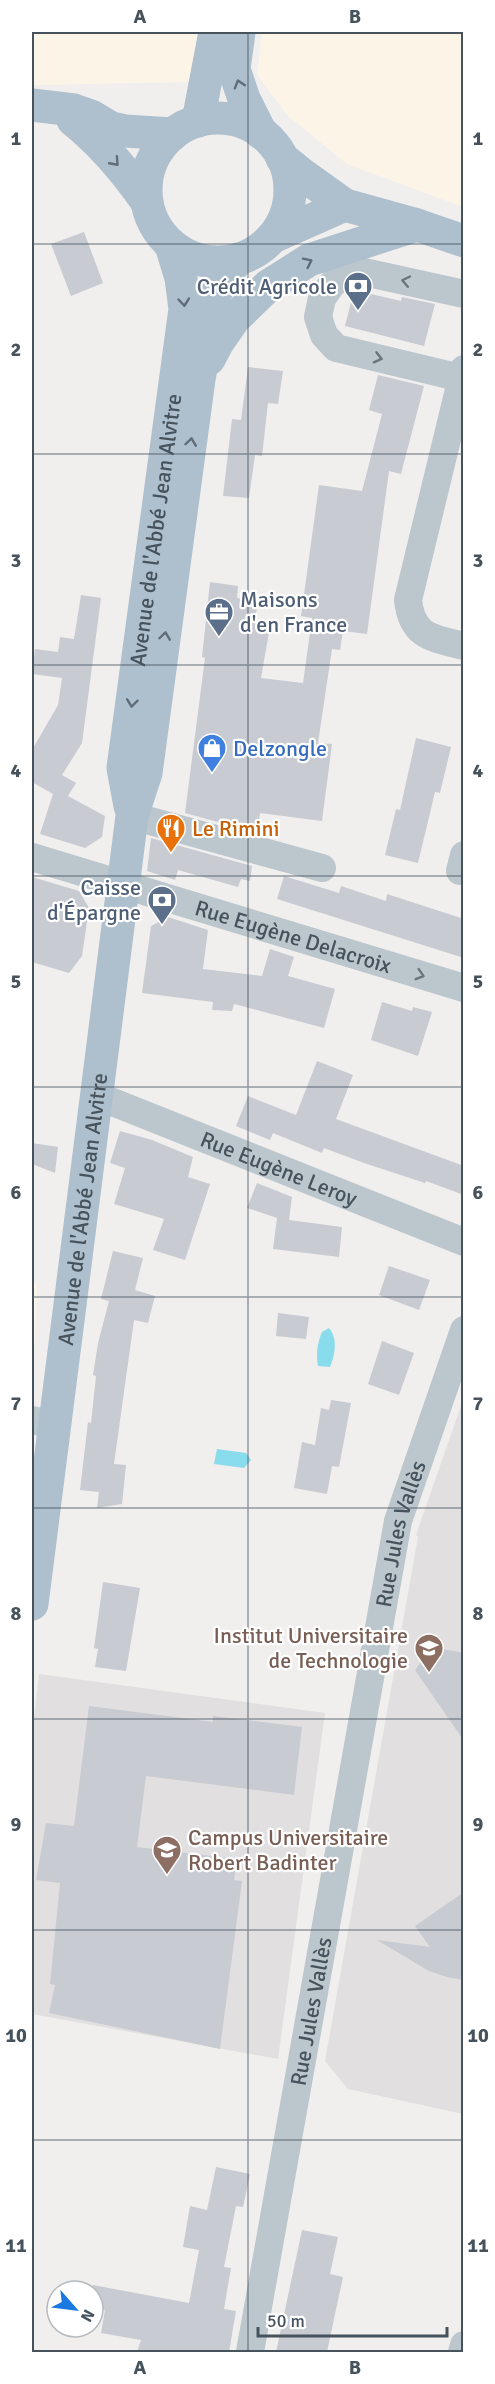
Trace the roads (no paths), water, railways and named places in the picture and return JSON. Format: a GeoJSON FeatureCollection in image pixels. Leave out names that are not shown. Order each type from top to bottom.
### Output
{"type":"FeatureCollection","features":[{"type":"Feature","properties":{"kind":"main road"},"geometry":{"type":"LineString","coordinates":[[147,202],[147,183],[151,165],[160,148],[186,128],[215,32]]}},
{"type":"Feature","properties":{"kind":"main road"},"geometry":{"type":"LineString","coordinates":[[239,32],[234,69],[243,99],[261,133]]}},
{"type":"Feature","properties":{"kind":"main road"},"geometry":{"type":"LineString","coordinates":[[44,106],[74,110],[91,116],[111,128],[125,131],[186,128],[227,119],[240,122],[261,133],[272,142],[282,158],[289,178],[289,200],[284,219],[273,237]]}},
{"type":"Feature","properties":{"kind":"main road"},"geometry":{"type":"LineString","coordinates":[[44,106],[100,145],[132,179],[147,202],[160,233],[171,245],[192,257],[215,262],[238,259],[257,251],[273,237],[345,205]]}},
{"type":"Feature","properties":{"kind":"main road"},"geometry":{"type":"LineString","coordinates":[[282,158],[303,176],[345,205],[464,241]]}},
{"type":"Feature","properties":{"kind":"main road"},"geometry":{"type":"LineString","coordinates":[[199,379],[218,342],[234,319],[268,286],[309,260],[417,225]]}},
{"type":"Feature","properties":{"kind":"main road","name":"Avenue de l'Abbé Jean Alvitre"},"geometry":{"type":"LineString","coordinates":[[132,816],[123,768],[185,309],[181,278],[171,245]]}},
{"type":"Feature","properties":{"kind":"main road","name":"Avenue de l'Abbé Jean Alvitre"},"geometry":{"type":"LineString","coordinates":[[33,1587],[43,1423],[95,1095],[132,816],[146,772],[199,379],[215,294],[225,275],[238,259]]}},
{"type":"Feature","properties":{"kind":"street"},"geometry":{"type":"LineString","coordinates":[[464,294],[364,272],[346,274],[332,284],[322,298],[318,317],[324,335],[336,348],[462,373],[408,600],[410,617],[419,630],[432,638],[464,646]]}},
{"type":"Feature","properties":{"kind":"street"},"geometry":{"type":"LineString","coordinates":[[132,816],[322,868]]}},
{"type":"Feature","properties":{"kind":"street","name":"Rue Eugène Delacroix"},"geometry":{"type":"LineString","coordinates":[[32,857],[464,988]]}},
{"type":"Feature","properties":{"kind":"street","name":"Rue Eugène Leroy"},"geometry":{"type":"LineString","coordinates":[[95,1095],[464,1242]]}},
{"type":"Feature","properties":{"kind":"street","name":"Rue Jules Vallès"},"geometry":{"type":"LineString","coordinates":[[250,2352],[398,1521],[464,1330]]}},
{"type":"Feature","properties":{"kind":"street"},"geometry":{"type":"LineString","coordinates":[[462,2352],[464,2345]]}},
{"type":"Feature","properties":{"kind":"water"},"geometry":{"type":"Polygon","coordinates":[[[329,1328],[335,1342],[332,1362],[330,1367],[318,1366],[319,1341],[322,1332],[329,1328]]]}},
{"type":"Feature","properties":{"kind":"water"},"geometry":{"type":"Polygon","coordinates":[[[217,1449],[246,1453],[251,1460],[244,1468],[214,1464],[217,1449]]]}},
{"type":"Feature","properties":{"kind":"place","name":"Crédit Agricole"},"geometry":{"type":"Point","coordinates":[358,312]}},
{"type":"Feature","properties":{"kind":"place","name":"Maisons d'en France"},"geometry":{"type":"Point","coordinates":[219,638]}},
{"type":"Feature","properties":{"kind":"place","name":"Delzongle"},"geometry":{"type":"Point","coordinates":[212,774]}},
{"type":"Feature","properties":{"kind":"place","name":"Le Rimini"},"geometry":{"type":"Point","coordinates":[171,854]}},
{"type":"Feature","properties":{"kind":"place","name":"Caisse d'Épargne"},"geometry":{"type":"Point","coordinates":[162,926]}},
{"type":"Feature","properties":{"kind":"place","name":"Institut Universitaire de Technologie"},"geometry":{"type":"Point","coordinates":[429,1674]}},
{"type":"Feature","properties":{"kind":"place","name":"Campus Universitaire Robert Badinter"},"geometry":{"type":"Point","coordinates":[167,1876]}}]}
